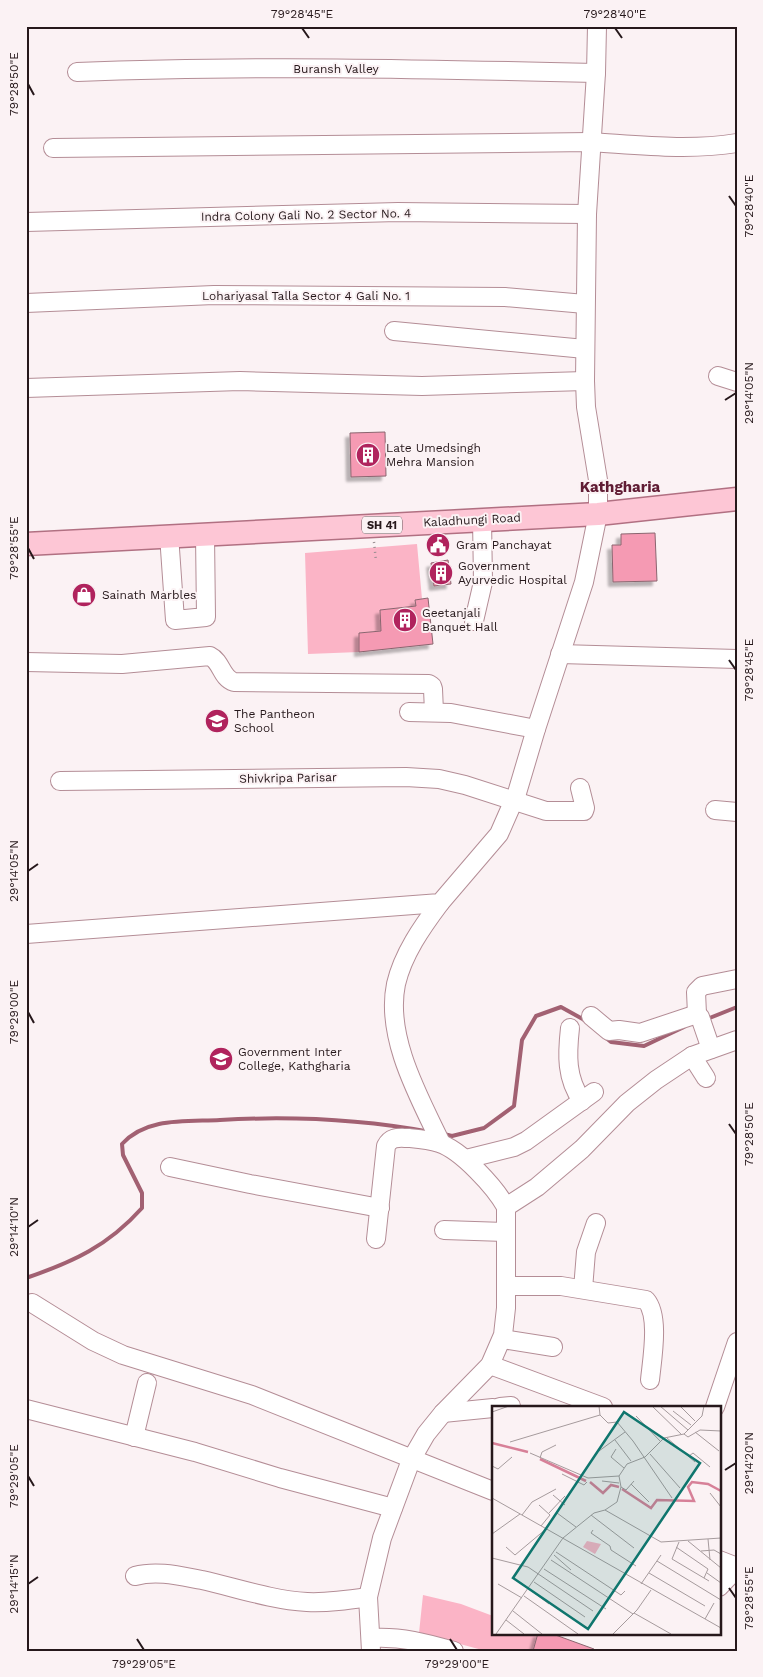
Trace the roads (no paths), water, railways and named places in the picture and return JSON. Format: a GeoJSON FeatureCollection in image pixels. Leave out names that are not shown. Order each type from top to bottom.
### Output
{"type":"FeatureCollection","features":[{"type":"Feature","properties":{"kind":"main road","name":"Kaladhungi Road"},"geometry":{"type":"LineString","coordinates":[[26,544],[598,514],[737,499]]}},
{"type":"Feature","properties":{"kind":"street"},"geometry":{"type":"LineString","coordinates":[[441,1144],[419,1098],[399,1042],[394,1015],[396,984],[408,952],[422,928],[440,903],[499,834],[514,801],[584,582],[598,514],[598,480],[586,407],[585,381],[587,214],[597,26]]}},
{"type":"Feature","properties":{"kind":"street","name":"Buransh Valley"},"geometry":{"type":"LineString","coordinates":[[77,72],[154,69],[305,69],[596,73]]}},
{"type":"Feature","properties":{"kind":"street"},"geometry":{"type":"LineString","coordinates":[[53,148],[590,142],[674,147],[711,147],[737,143]]}},
{"type":"Feature","properties":{"kind":"street","name":"Indra Colony Gali No. 2 Sector No. 4"},"geometry":{"type":"LineString","coordinates":[[26,222],[398,212],[587,214]]}},
{"type":"Feature","properties":{"kind":"street","name":"Lohariyasal Talla Sector 4 Gali No. 1"},"geometry":{"type":"LineString","coordinates":[[26,303],[234,295],[505,297],[585,304]]}},
{"type":"Feature","properties":{"kind":"street"},"geometry":{"type":"LineString","coordinates":[[394,331],[585,349]]}},
{"type":"Feature","properties":{"kind":"street"},"geometry":{"type":"LineString","coordinates":[[718,376],[737,382]]}},
{"type":"Feature","properties":{"kind":"street"},"geometry":{"type":"LineString","coordinates":[[26,388],[240,381],[422,386],[585,381]]}},
{"type":"Feature","properties":{"kind":"street"},"geometry":{"type":"LineString","coordinates":[[474,620],[483,582],[482,520]]}},
{"type":"Feature","properties":{"kind":"street"},"geometry":{"type":"LineString","coordinates":[[169,535],[175,620],[206,617],[205,535]]}},
{"type":"Feature","properties":{"kind":"street"},"geometry":{"type":"LineString","coordinates":[[560,654],[737,659]]}},
{"type":"Feature","properties":{"kind":"street"},"geometry":{"type":"LineString","coordinates":[[26,662],[122,664],[210,656],[217,661],[228,680],[234,682],[428,684],[434,689],[434,712]]}},
{"type":"Feature","properties":{"kind":"street"},"geometry":{"type":"LineString","coordinates":[[409,712],[451,713],[536,729]]}},
{"type":"Feature","properties":{"kind":"street","name":"Shivkripa Parisar"},"geometry":{"type":"LineString","coordinates":[[60,781],[406,777],[439,779],[465,785],[546,812],[584,810],[580,788]]}},
{"type":"Feature","properties":{"kind":"street"},"geometry":{"type":"LineString","coordinates":[[715,810],[737,812]]}},
{"type":"Feature","properties":{"kind":"street"},"geometry":{"type":"LineString","coordinates":[[26,934],[440,903]]}},
{"type":"Feature","properties":{"kind":"street"},"geometry":{"type":"LineString","coordinates":[[711,1049],[700,1020],[696,992],[702,986],[737,979]]}},
{"type":"Feature","properties":{"kind":"street"},"geometry":{"type":"LineString","coordinates":[[591,1016],[609,1031],[619,1030],[640,1033],[700,1020]]}},
{"type":"Feature","properties":{"kind":"street"},"geometry":{"type":"LineString","coordinates":[[466,1159],[514,1147],[542,1130],[588,1097],[570,1079],[568,1065],[570,1028]]}},
{"type":"Feature","properties":{"kind":"street"},"geometry":{"type":"LineString","coordinates":[[506,1206],[536,1187],[582,1150],[627,1103],[656,1080],[692,1056],[737,1040]]}},
{"type":"Feature","properties":{"kind":"street"},"geometry":{"type":"LineString","coordinates":[[692,1056],[706,1078]]}},
{"type":"Feature","properties":{"kind":"street"},"geometry":{"type":"LineString","coordinates":[[376,1239],[386,1146],[389,1140],[394,1137],[423,1139],[441,1144],[466,1159],[506,1206],[506,1308],[502,1339],[490,1365],[443,1413],[426,1434],[411,1460],[382,1538],[368,1597],[379,1644],[391,1637],[422,1642],[454,1651]]}},
{"type":"Feature","properties":{"kind":"street"},"geometry":{"type":"LineString","coordinates":[[170,1167],[380,1208]]}},
{"type":"Feature","properties":{"kind":"street"},"geometry":{"type":"LineString","coordinates":[[583,1290],[586,1252],[596,1223]]}},
{"type":"Feature","properties":{"kind":"street"},"geometry":{"type":"LineString","coordinates":[[444,1230],[505,1232]]}},
{"type":"Feature","properties":{"kind":"street"},"geometry":{"type":"LineString","coordinates":[[506,1286],[561,1286],[648,1302],[654,1319],[650,1380]]}},
{"type":"Feature","properties":{"kind":"street"},"geometry":{"type":"LineString","coordinates":[[32,1303],[93,1341],[123,1355],[252,1395],[372,1442],[411,1460],[492,1491]]}},
{"type":"Feature","properties":{"kind":"street"},"geometry":{"type":"LineString","coordinates":[[502,1339],[553,1347]]}},
{"type":"Feature","properties":{"kind":"street"},"geometry":{"type":"LineString","coordinates":[[715,1406],[737,1342]]}},
{"type":"Feature","properties":{"kind":"street"},"geometry":{"type":"LineString","coordinates":[[490,1365],[600,1406]]}},
{"type":"Feature","properties":{"kind":"street"},"geometry":{"type":"LineString","coordinates":[[134,1437],[147,1383]]}},
{"type":"Feature","properties":{"kind":"street"},"geometry":{"type":"LineString","coordinates":[[443,1413],[492,1408]]}},
{"type":"Feature","properties":{"kind":"street"},"geometry":{"type":"LineString","coordinates":[[26,1409],[195,1452],[280,1478],[393,1508]]}},
{"type":"Feature","properties":{"kind":"street"},"geometry":{"type":"LineString","coordinates":[[720,1560],[737,1567],[720,1586]]}},
{"type":"Feature","properties":{"kind":"street"},"geometry":{"type":"LineString","coordinates":[[135,1576],[148,1572],[182,1576],[306,1602],[338,1601],[368,1597]]}},
{"type":"Feature","properties":{"kind":"waterway"},"geometry":{"type":"LineString","coordinates":[[444,1134],[452,1136],[484,1128],[514,1106],[522,1040],[536,1016],[561,1007],[588,1022]]}},
{"type":"Feature","properties":{"kind":"waterway"},"geometry":{"type":"LineString","coordinates":[[707,1019],[737,1007]]}},
{"type":"Feature","properties":{"kind":"waterway"},"geometry":{"type":"LineString","coordinates":[[605,1037],[611,1042],[644,1046],[684,1027]]}},
{"type":"Feature","properties":{"kind":"waterway"},"geometry":{"type":"LineString","coordinates":[[26,1278],[59,1266],[103,1243],[142,1208],[142,1193],[123,1155],[122,1144],[134,1134],[149,1127],[181,1121],[299,1119],[351,1121],[430,1132]]}},
{"type":"Feature","properties":{"kind":"place","name":"Late Umedsingh Mehra Mansion"},"geometry":{"type":"Point","coordinates":[368,455]}},
{"type":"Feature","properties":{"kind":"place","name":"Gram Panchayat"},"geometry":{"type":"Point","coordinates":[438,545]}},
{"type":"Feature","properties":{"kind":"place","name":"Government Ayurvedic Hospital"},"geometry":{"type":"Point","coordinates":[441,573]}},
{"type":"Feature","properties":{"kind":"place","name":"Sainath Marbles"},"geometry":{"type":"Point","coordinates":[84,595]}},
{"type":"Feature","properties":{"kind":"place","name":"Geetanjali Banquet Hall"},"geometry":{"type":"Point","coordinates":[405,620]}},
{"type":"Feature","properties":{"kind":"place","name":"The Pantheon School"},"geometry":{"type":"Point","coordinates":[217,721]}},
{"type":"Feature","properties":{"kind":"place","name":"Government Inter College, Kathgharia"},"geometry":{"type":"Point","coordinates":[221,1059]}},
{"type":"Feature","properties":{"kind":"district","name":"Kathgharia"},"geometry":{"type":"Point","coordinates":[620,487]}}]}
